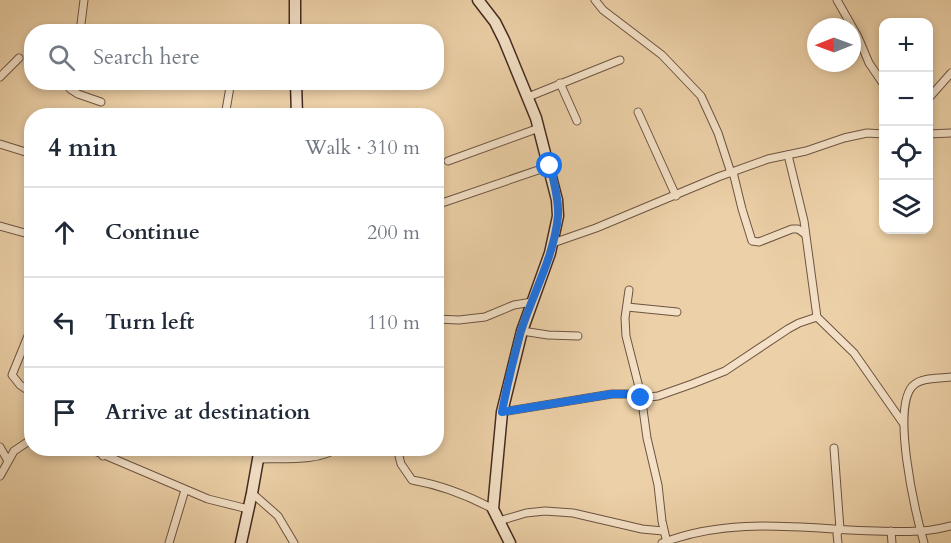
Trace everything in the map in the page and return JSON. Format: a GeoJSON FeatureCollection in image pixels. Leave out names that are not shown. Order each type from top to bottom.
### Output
{"type":"FeatureCollection","features":[{"type":"Feature","properties":{"kind":"street"},"geometry":{"type":"LineString","coordinates":[[81,24],[84,0]]}},
{"type":"Feature","properties":{"kind":"street"},"geometry":{"type":"LineString","coordinates":[[295,0],[295,24]]}},
{"type":"Feature","properties":{"kind":"street"},"geometry":{"type":"LineString","coordinates":[[478,0],[495,22],[528,97],[550,166],[558,216],[552,243],[522,331],[502,412],[493,508],[510,543]]}},
{"type":"Feature","properties":{"kind":"street"},"geometry":{"type":"LineString","coordinates":[[595,0],[603,10],[662,55],[701,96],[732,172],[752,241],[759,242],[792,229],[798,229],[805,234]]}},
{"type":"Feature","properties":{"kind":"street"},"geometry":{"type":"LineString","coordinates":[[837,0],[879,77]]}},
{"type":"Feature","properties":{"kind":"street"},"geometry":{"type":"LineString","coordinates":[[0,77],[19,58]]}},
{"type":"Feature","properties":{"kind":"street"},"geometry":{"type":"LineString","coordinates":[[528,97],[620,60]]}},
{"type":"Feature","properties":{"kind":"street"},"geometry":{"type":"LineString","coordinates":[[933,93],[951,73]]}},
{"type":"Feature","properties":{"kind":"street"},"geometry":{"type":"LineString","coordinates":[[560,83],[577,121]]}},
{"type":"Feature","properties":{"kind":"street"},"geometry":{"type":"LineString","coordinates":[[72,90],[101,102]]}},
{"type":"Feature","properties":{"kind":"street"},"geometry":{"type":"LineString","coordinates":[[226,108],[229,90]]}},
{"type":"Feature","properties":{"kind":"street"},"geometry":{"type":"LineString","coordinates":[[296,90],[297,108]]}},
{"type":"Feature","properties":{"kind":"street"},"geometry":{"type":"LineString","coordinates":[[638,112],[676,196]]}},
{"type":"Feature","properties":{"kind":"street"},"geometry":{"type":"LineString","coordinates":[[448,161],[539,128]]}},
{"type":"Feature","properties":{"kind":"street"},"geometry":{"type":"LineString","coordinates":[[933,134],[951,133]]}},
{"type":"Feature","properties":{"kind":"street"},"geometry":{"type":"LineString","coordinates":[[552,243],[596,228],[768,159],[806,151],[844,138],[879,134]]}},
{"type":"Feature","properties":{"kind":"street"},"geometry":{"type":"LineString","coordinates":[[0,144],[24,152]]}},
{"type":"Feature","properties":{"kind":"street"},"geometry":{"type":"LineString","coordinates":[[788,155],[804,221],[817,317],[854,353],[903,423]]}},
{"type":"Feature","properties":{"kind":"street"},"geometry":{"type":"LineString","coordinates":[[444,202],[550,166]]}},
{"type":"Feature","properties":{"kind":"street"},"geometry":{"type":"LineString","coordinates":[[0,226],[24,233]]}},
{"type":"Feature","properties":{"kind":"street"},"geometry":{"type":"LineString","coordinates":[[629,290],[626,336],[641,398],[665,542],[715,529],[743,526],[891,531],[921,531],[951,526]]}},
{"type":"Feature","properties":{"kind":"street"},"geometry":{"type":"LineString","coordinates":[[444,320],[485,317],[513,305],[532,302]]}},
{"type":"Feature","properties":{"kind":"street"},"geometry":{"type":"LineString","coordinates":[[627,307],[677,312]]}},
{"type":"Feature","properties":{"kind":"street"},"geometry":{"type":"LineString","coordinates":[[502,412],[612,394],[628,394],[641,398],[675,390],[725,371],[788,329],[817,317]]}},
{"type":"Feature","properties":{"kind":"street"},"geometry":{"type":"LineString","coordinates":[[522,331],[578,336]]}},
{"type":"Feature","properties":{"kind":"street"},"geometry":{"type":"LineString","coordinates":[[24,346],[12,375],[24,388]]}},
{"type":"Feature","properties":{"kind":"street"},"geometry":{"type":"LineString","coordinates":[[924,543],[909,475],[903,423],[906,396],[915,384],[925,380],[951,377]]}},
{"type":"Feature","properties":{"kind":"street"},"geometry":{"type":"LineString","coordinates":[[0,476],[14,451],[24,444]]}},
{"type":"Feature","properties":{"kind":"street"},"geometry":{"type":"LineString","coordinates":[[0,447],[8,461]]}},
{"type":"Feature","properties":{"kind":"street"},"geometry":{"type":"LineString","coordinates":[[834,448],[840,529],[837,534],[838,543]]}},
{"type":"Feature","properties":{"kind":"street"},"geometry":{"type":"LineString","coordinates":[[104,456],[208,499],[248,509]]}},
{"type":"Feature","properties":{"kind":"street"},"geometry":{"type":"LineString","coordinates":[[241,543],[259,456]]}},
{"type":"Feature","properties":{"kind":"street"},"geometry":{"type":"LineString","coordinates":[[292,456],[315,456]]}},
{"type":"Feature","properties":{"kind":"street"},"geometry":{"type":"LineString","coordinates":[[399,456],[401,464],[412,480],[433,483],[493,508]]}},
{"type":"Feature","properties":{"kind":"street"},"geometry":{"type":"LineString","coordinates":[[169,543],[186,490]]}},
{"type":"Feature","properties":{"kind":"street"},"geometry":{"type":"LineString","coordinates":[[252,493],[278,516],[294,543]]}},
{"type":"Feature","properties":{"kind":"street"},"geometry":{"type":"LineString","coordinates":[[499,521],[526,513],[545,511],[573,513],[642,529],[663,531]]}},
{"type":"Feature","properties":{"kind":"street"},"geometry":{"type":"LineString","coordinates":[[891,531],[892,543]]}},
{"type":"Feature","properties":{"kind":"route"},"geometry":{"type":"LineString","coordinates":[[550,166],[557,200],[558,216],[555,233],[522,331],[502,412],[612,394],[628,394],[641,398]]}}]}
